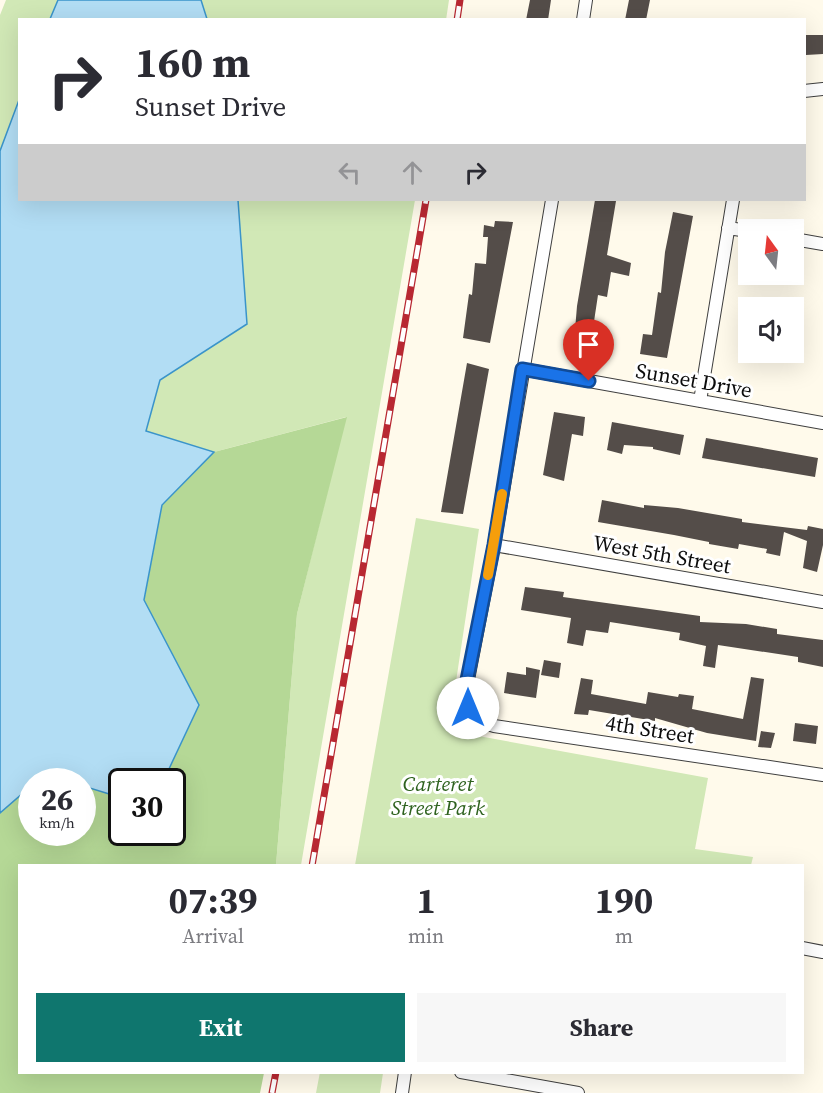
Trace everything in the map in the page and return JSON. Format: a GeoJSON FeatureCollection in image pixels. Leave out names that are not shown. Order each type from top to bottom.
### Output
{"type":"FeatureCollection","features":[{"type":"Feature","properties":{"kind":"street"},"geometry":{"type":"LineString","coordinates":[[583,18],[586,0]]}},
{"type":"Feature","properties":{"kind":"street"},"geometry":{"type":"LineString","coordinates":[[806,91],[823,89]]}},
{"type":"Feature","properties":{"kind":"street"},"geometry":{"type":"LineString","coordinates":[[494,545],[552,201]]}},
{"type":"Feature","properties":{"kind":"street"},"geometry":{"type":"LineString","coordinates":[[700,400],[733,201]]}},
{"type":"Feature","properties":{"kind":"street"},"geometry":{"type":"LineString","coordinates":[[728,228],[738,230]]}},
{"type":"Feature","properties":{"kind":"street"},"geometry":{"type":"LineString","coordinates":[[804,241],[823,244]]}},
{"type":"Feature","properties":{"kind":"street","name":"Sunset Drive"},"geometry":{"type":"LineString","coordinates":[[522,369],[823,423]]}},
{"type":"Feature","properties":{"kind":"street","name":"West 5th Street"},"geometry":{"type":"LineString","coordinates":[[494,545],[823,602]]}},
{"type":"Feature","properties":{"kind":"street","name":"4th Street"},"geometry":{"type":"LineString","coordinates":[[494,545],[466,685],[468,708],[478,721],[494,726],[823,776]]}},
{"type":"Feature","properties":{"kind":"street"},"geometry":{"type":"LineString","coordinates":[[804,948],[823,952]]}},
{"type":"Feature","properties":{"kind":"street"},"geometry":{"type":"LineString","coordinates":[[402,1093],[405,1074]]}},
{"type":"Feature","properties":{"kind":"street"},"geometry":{"type":"LineString","coordinates":[[472,1074],[578,1093]]}},
{"type":"Feature","properties":{"kind":"green space"},"geometry":{"type":"Polygon","coordinates":[[[6,0],[58,0],[50,18],[18,18],[18,103],[0,151],[0,15],[6,0]]]}},
{"type":"Feature","properties":{"kind":"green space"},"geometry":{"type":"Polygon","coordinates":[[[201,0],[449,0],[446,18],[207,18],[201,0]]]}},
{"type":"Feature","properties":{"kind":"green space"},"geometry":{"type":"Polygon","coordinates":[[[238,201],[415,201],[301,864],[276,864],[297,614],[346,417],[214,452],[146,431],[160,380],[247,324],[238,201]]]}},
{"type":"Feature","properties":{"kind":"green space"},"geometry":{"type":"Polygon","coordinates":[[[347,417],[297,614],[276,864],[18,864],[18,1074],[264,1074],[260,1093],[0,1093],[0,813],[18,797],[18,846],[96,846],[96,789],[108,793],[108,846],[186,846],[186,768],[169,768],[199,705],[144,601],[162,505],[214,452],[347,417]]]}},
{"type":"Feature","properties":{"kind":"green space","name":"Carteret Street Park"},"geometry":{"type":"Polygon","coordinates":[[[416,518],[479,529],[452,708],[460,722],[473,735],[708,778],[695,849],[753,857],[751,864],[355,864],[416,518]]]}},
{"type":"Feature","properties":{"kind":"green space"},"geometry":{"type":"Polygon","coordinates":[[[320,1074],[383,1074],[380,1093],[316,1093],[320,1074]]]}},
{"type":"Feature","properties":{"kind":"water"},"geometry":{"type":"Polygon","coordinates":[[[58,0],[201,0],[207,18],[50,18],[58,0]]]}},
{"type":"Feature","properties":{"kind":"water"},"geometry":{"type":"Polygon","coordinates":[[[18,103],[18,201],[238,201],[247,324],[160,380],[146,431],[214,452],[162,505],[144,600],[199,705],[169,768],[108,768],[108,794],[96,790],[96,768],[18,768],[18,797],[0,813],[0,151],[18,103]]]}},
{"type":"Feature","properties":{"kind":"building"},"geometry":{"type":"Polygon","coordinates":[[[530,0],[551,0],[548,18],[526,18],[530,0]]]}},
{"type":"Feature","properties":{"kind":"building"},"geometry":{"type":"Polygon","coordinates":[[[629,0],[650,0],[646,18],[625,18],[629,0]]]}},
{"type":"Feature","properties":{"kind":"building"},"geometry":{"type":"Polygon","coordinates":[[[806,35],[823,35],[823,54],[806,55],[806,35]]]}},
{"type":"Feature","properties":{"kind":"building"},"geometry":{"type":"Polygon","coordinates":[[[595,201],[616,201],[607,255],[631,263],[629,276],[611,272],[607,297],[598,295],[593,328],[603,330],[600,347],[574,342],[577,306],[595,201]]]}},
{"type":"Feature","properties":{"kind":"building"},"geometry":{"type":"Polygon","coordinates":[[[673,212],[693,216],[667,358],[640,354],[643,334],[652,335],[658,292],[661,293],[665,252],[673,212]]]}},
{"type":"Feature","properties":{"kind":"building"},"geometry":{"type":"Polygon","coordinates":[[[495,221],[513,222],[490,343],[463,338],[469,294],[472,295],[475,263],[486,264],[488,237],[483,237],[484,225],[494,227],[495,221]]]}},
{"type":"Feature","properties":{"kind":"building"},"geometry":{"type":"Polygon","coordinates":[[[467,363],[489,369],[463,514],[441,512],[467,363]]]}},
{"type":"Feature","properties":{"kind":"building"},"geometry":{"type":"Polygon","coordinates":[[[554,412],[585,417],[583,436],[572,434],[564,481],[543,475],[554,412]]]}},
{"type":"Feature","properties":{"kind":"building"},"geometry":{"type":"Polygon","coordinates":[[[612,422],[684,435],[680,455],[653,449],[653,447],[624,445],[622,454],[607,450],[612,422]]]}},
{"type":"Feature","properties":{"kind":"building"},"geometry":{"type":"Polygon","coordinates":[[[706,438],[818,458],[815,477],[702,458],[706,438]]]}},
{"type":"Feature","properties":{"kind":"building"},"geometry":{"type":"Polygon","coordinates":[[[602,500],[644,508],[644,505],[678,508],[742,519],[742,522],[807,530],[808,526],[823,529],[823,545],[817,572],[803,568],[807,541],[784,532],[780,556],[766,553],[767,549],[739,544],[738,549],[709,544],[709,542],[674,535],[598,522],[602,500]]]}},
{"type":"Feature","properties":{"kind":"building"},"geometry":{"type":"Polygon","coordinates":[[[525,587],[564,592],[563,597],[700,616],[700,622],[746,624],[777,629],[777,634],[823,640],[823,667],[798,662],[798,657],[718,645],[715,668],[703,666],[706,646],[679,640],[680,633],[610,622],[608,633],[586,630],[583,646],[567,643],[571,618],[521,610],[525,587]]]}},
{"type":"Feature","properties":{"kind":"building"},"geometry":{"type":"Polygon","coordinates":[[[544,660],[561,663],[559,678],[541,675],[544,660]]]}},
{"type":"Feature","properties":{"kind":"building"},"geometry":{"type":"Polygon","coordinates":[[[526,667],[540,670],[536,698],[504,693],[507,672],[526,675],[526,667]]]}},
{"type":"Feature","properties":{"kind":"building"},"geometry":{"type":"Polygon","coordinates":[[[751,677],[764,679],[756,741],[707,733],[655,718],[655,721],[589,710],[588,715],[574,714],[581,678],[593,680],[591,694],[646,704],[648,692],[678,697],[679,694],[694,696],[692,709],[743,719],[751,677]]]}},
{"type":"Feature","properties":{"kind":"building"},"geometry":{"type":"Polygon","coordinates":[[[795,723],[818,726],[816,744],[793,741],[795,723]]]}},
{"type":"Feature","properties":{"kind":"building"},"geometry":{"type":"Polygon","coordinates":[[[761,731],[775,733],[771,748],[758,747],[761,731]]]}},
{"type":"Feature","properties":{"kind":"railway"},"geometry":{"type":"LineString","coordinates":[[457,18],[460,0]]}},
{"type":"Feature","properties":{"kind":"railway"},"geometry":{"type":"LineString","coordinates":[[312,864],[426,201]]}},
{"type":"Feature","properties":{"kind":"railway"},"geometry":{"type":"LineString","coordinates":[[272,1093],[276,1074]]}},
{"type":"Feature","properties":{"kind":"slow traffic"},"geometry":{"type":"LineString","coordinates":[[488,575],[502,494]]}},
{"type":"Feature","properties":{"kind":"route"},"geometry":{"type":"LineString","coordinates":[[468,708],[466,685],[494,545],[522,369],[589,381]]}}]}
